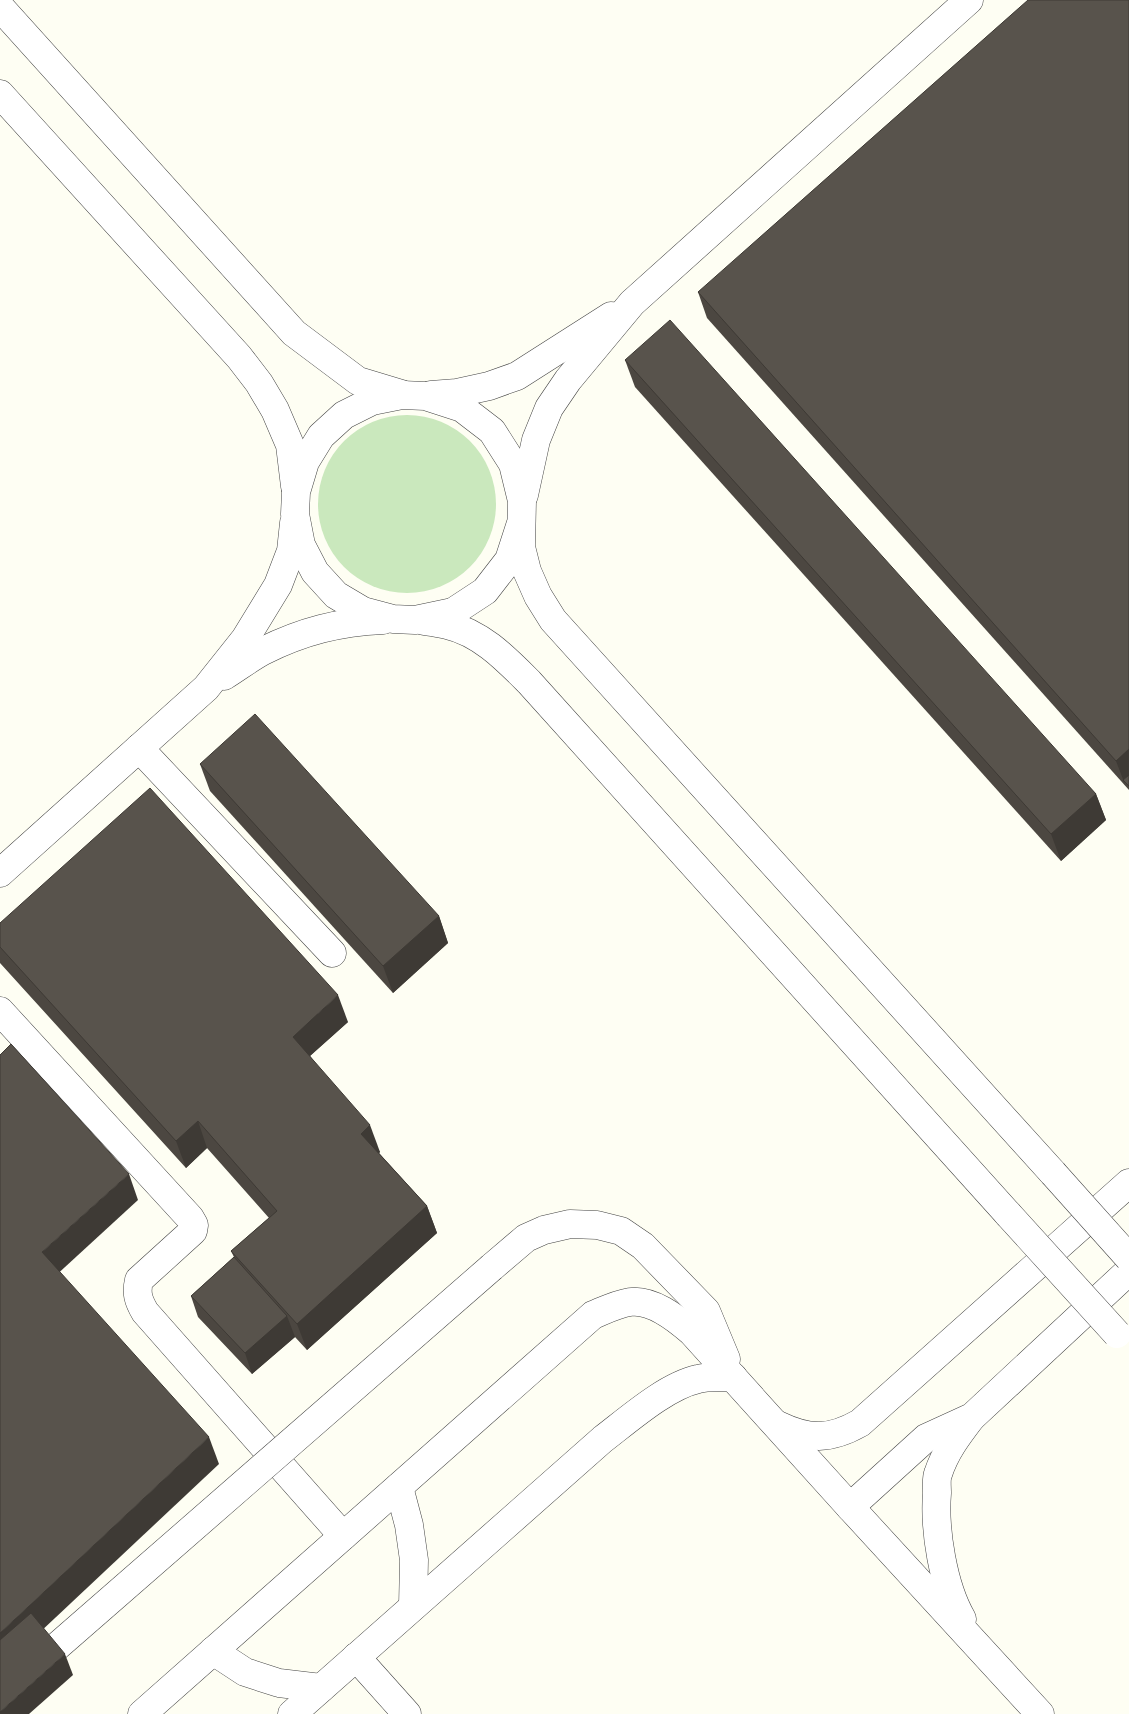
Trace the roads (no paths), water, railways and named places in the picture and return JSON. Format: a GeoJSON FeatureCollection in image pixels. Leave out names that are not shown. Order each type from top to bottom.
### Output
{"type":"FeatureCollection","features":[{"type":"Feature","properties":{"kind":"street"},"geometry":{"type":"LineString","coordinates":[[0,873],[206,688],[263,652],[315,629],[353,621],[404,620],[453,612],[485,591],[509,560],[522,512],[536,440],[550,408],[568,380],[632,303],[969,0]]}},
{"type":"Feature","properties":{"kind":"street"},"geometry":{"type":"LineString","coordinates":[[0,7],[294,333],[358,381],[462,408],[492,431],[513,464],[522,512],[521,547],[538,596],[553,620],[1129,1258]]}},
{"type":"Feature","properties":{"kind":"street"},"geometry":{"type":"LineString","coordinates":[[0,94],[249,370],[275,410],[290,445],[301,544],[315,572],[331,590],[363,611],[404,620],[448,625],[478,637],[502,655],[530,682],[1123,1340]]}},
{"type":"Feature","properties":{"kind":"street"},"geometry":{"type":"LineString","coordinates":[[206,688],[245,639],[278,584],[290,550],[295,503],[304,462],[321,436],[344,415],[372,401],[414,395],[457,393],[490,386],[517,376],[632,303]]}},
{"type":"Feature","properties":{"kind":"street"},"geometry":{"type":"LineString","coordinates":[[139,748],[332,954]]}},
{"type":"Feature","properties":{"kind":"street"},"geometry":{"type":"LineString","coordinates":[[0,1011],[190,1218],[194,1225],[193,1231],[139,1280],[136,1291],[139,1302],[151,1319],[343,1536]]}},
{"type":"Feature","properties":{"kind":"street"},"geometry":{"type":"LineString","coordinates":[[776,1424],[791,1431],[818,1437],[848,1430],[860,1422],[1129,1183]]}},
{"type":"Feature","properties":{"kind":"street"},"geometry":{"type":"LineString","coordinates":[[34,1668],[526,1238],[544,1230],[570,1224],[597,1225],[621,1231],[643,1246],[706,1311],[733,1377]]}},
{"type":"Feature","properties":{"kind":"street"},"geometry":{"type":"LineString","coordinates":[[978,1646],[959,1614],[950,1594],[938,1539],[936,1506],[938,1475],[951,1444],[972,1417],[1129,1271]]}},
{"type":"Feature","properties":{"kind":"street"},"geometry":{"type":"LineString","coordinates":[[142,1714],[593,1315],[610,1307],[632,1302],[650,1305],[673,1316],[692,1332],[1040,1714]]}},
{"type":"Feature","properties":{"kind":"street"},"geometry":{"type":"LineString","coordinates":[[292,1714],[602,1439],[649,1404],[682,1385],[699,1378],[733,1377]]}},
{"type":"Feature","properties":{"kind":"street"},"geometry":{"type":"LineString","coordinates":[[850,1507],[926,1438],[972,1417]]}},
{"type":"Feature","properties":{"kind":"street"},"geometry":{"type":"LineString","coordinates":[[399,1487],[409,1525],[414,1560],[414,1606]]}},
{"type":"Feature","properties":{"kind":"street"},"geometry":{"type":"LineString","coordinates":[[213,1652],[245,1672],[279,1683],[321,1688]]}},
{"type":"Feature","properties":{"kind":"street"},"geometry":{"type":"LineString","coordinates":[[356,1657],[407,1714]]}}]}
